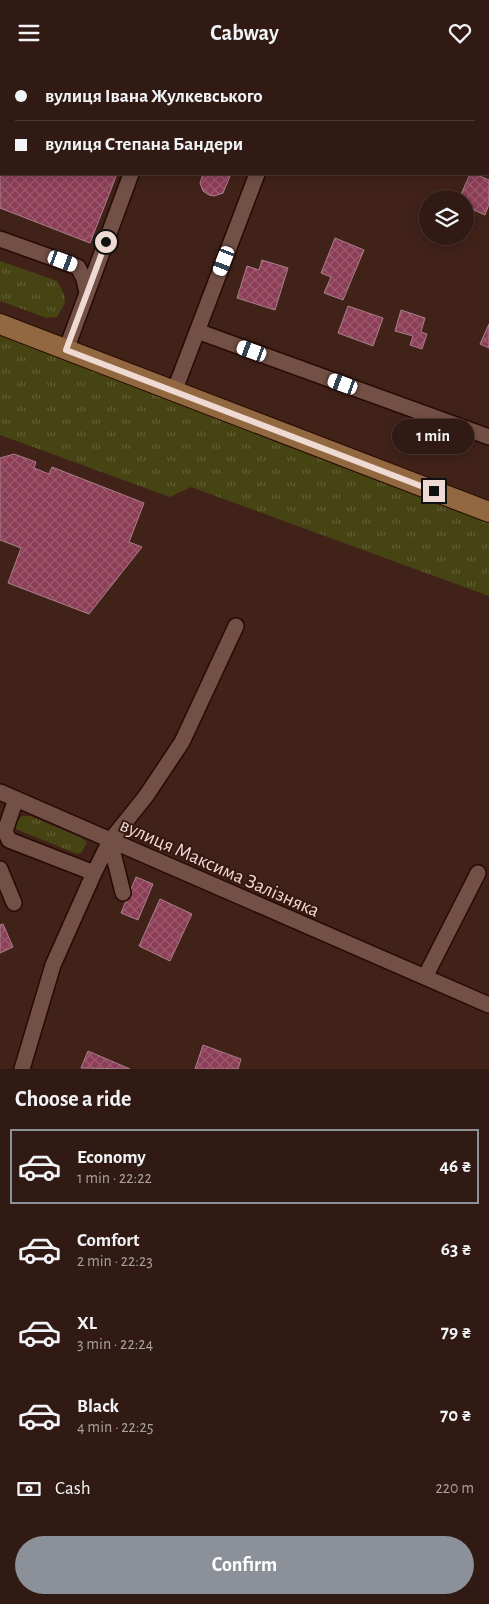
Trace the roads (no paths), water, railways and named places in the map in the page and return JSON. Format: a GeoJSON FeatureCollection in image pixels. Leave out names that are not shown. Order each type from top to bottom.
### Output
{"type":"FeatureCollection","features":[{"type":"Feature","properties":{"kind":"main road"},"geometry":{"type":"LineString","coordinates":[[0,324],[489,512]]}},
{"type":"Feature","properties":{"kind":"street"},"geometry":{"type":"LineString","coordinates":[[66,350],[131,175]]}},
{"type":"Feature","properties":{"kind":"street"},"geometry":{"type":"LineString","coordinates":[[174,392],[257,175]]}},
{"type":"Feature","properties":{"kind":"street"},"geometry":{"type":"LineString","coordinates":[[0,239],[78,267],[84,279],[87,293]]}},
{"type":"Feature","properties":{"kind":"street"},"geometry":{"type":"LineString","coordinates":[[197,331],[489,437]]}},
{"type":"Feature","properties":{"kind":"street"},"geometry":{"type":"LineString","coordinates":[[22,1069],[53,965],[94,873],[110,841],[146,796],[182,742],[236,626]]}},
{"type":"Feature","properties":{"kind":"street","name":"вулиця Максима Залізняка"},"geometry":{"type":"LineString","coordinates":[[0,792],[489,1005]]}},
{"type":"Feature","properties":{"kind":"street"},"geometry":{"type":"LineString","coordinates":[[16,799],[5,831],[9,840],[94,873]]}},
{"type":"Feature","properties":{"kind":"street"},"geometry":{"type":"LineString","coordinates":[[110,841],[123,893]]}},
{"type":"Feature","properties":{"kind":"street"},"geometry":{"type":"LineString","coordinates":[[0,869],[14,903]]}},
{"type":"Feature","properties":{"kind":"street"},"geometry":{"type":"LineString","coordinates":[[424,977],[478,873]]}}]}
